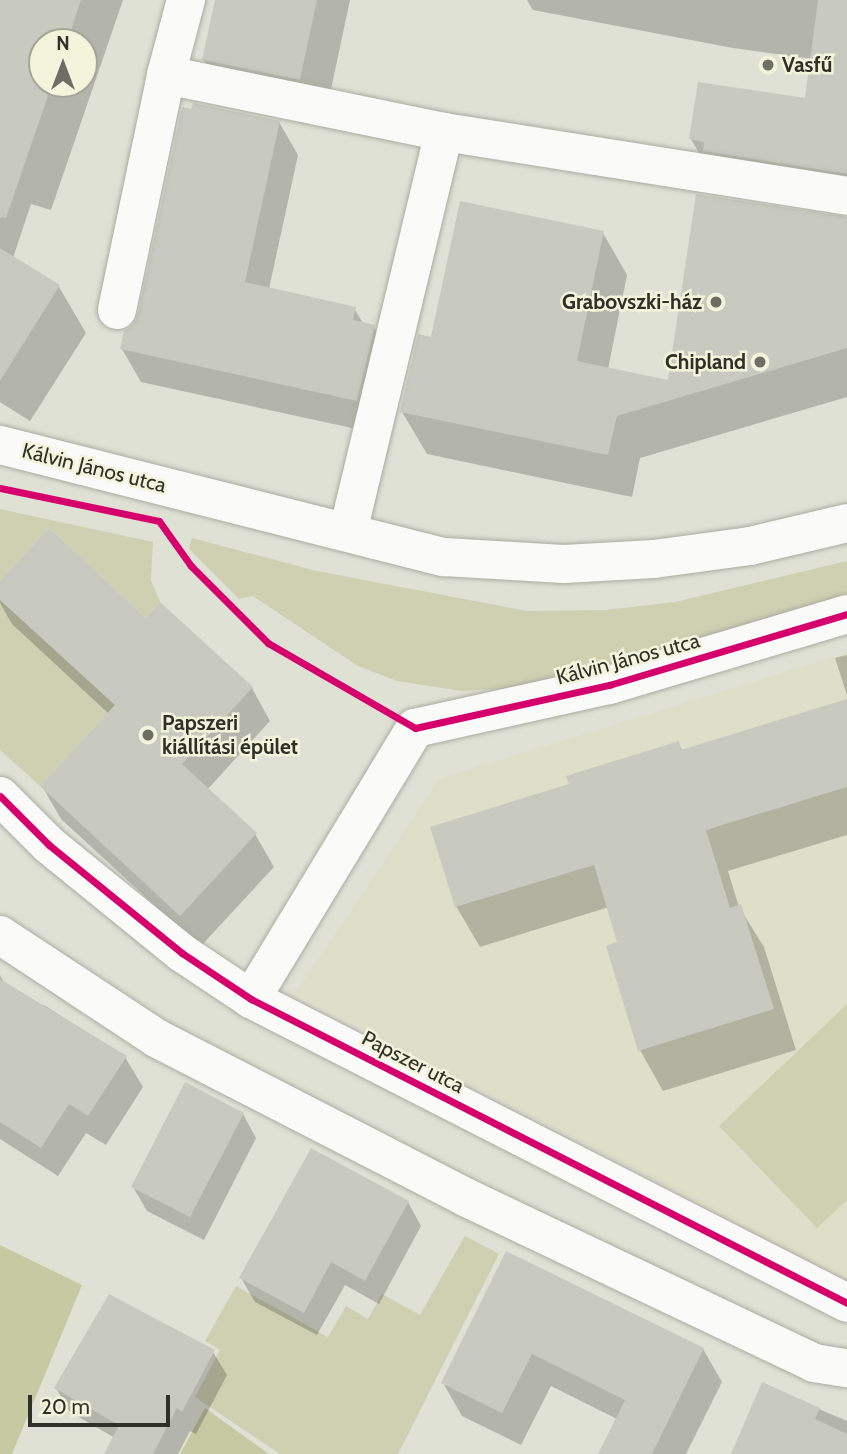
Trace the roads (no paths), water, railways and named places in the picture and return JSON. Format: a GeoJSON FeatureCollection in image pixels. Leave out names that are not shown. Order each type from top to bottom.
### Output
{"type":"FeatureCollection","features":[{"type":"Feature","properties":{"kind":"street"},"geometry":{"type":"LineString","coordinates":[[117,310],[166,75],[186,0]]}},
{"type":"Feature","properties":{"kind":"street"},"geometry":{"type":"LineString","coordinates":[[166,75],[444,132],[847,196]]}},
{"type":"Feature","properties":{"kind":"street"},"geometry":{"type":"LineString","coordinates":[[348,531],[444,132]]}},
{"type":"Feature","properties":{"kind":"street","name":"Kálvin János utca"},"geometry":{"type":"LineString","coordinates":[[0,445],[444,557],[564,564],[654,559],[750,545],[847,523]]}},
{"type":"Feature","properties":{"kind":"street","name":"Kálvin János utca"},"geometry":{"type":"LineString","coordinates":[[251,999],[415,728],[609,685],[847,614]]}},
{"type":"Feature","properties":{"kind":"street","name":"Papszer utca"},"geometry":{"type":"LineString","coordinates":[[0,796],[49,845],[151,928],[251,999],[847,1303]]}},
{"type":"Feature","properties":{"kind":"street"},"geometry":{"type":"LineString","coordinates":[[0,935],[156,1038],[441,1185],[814,1363],[847,1368]]}},
{"type":"Feature","properties":{"kind":"place","name":"Vasfű"},"geometry":{"type":"Point","coordinates":[768,65]}},
{"type":"Feature","properties":{"kind":"place","name":"Grabovszki-ház"},"geometry":{"type":"Point","coordinates":[716,302]}},
{"type":"Feature","properties":{"kind":"place","name":"Chipland"},"geometry":{"type":"Point","coordinates":[760,362]}},
{"type":"Feature","properties":{"kind":"place","name":"Papszeri kiállítási épület"},"geometry":{"type":"Point","coordinates":[148,735]}}]}
